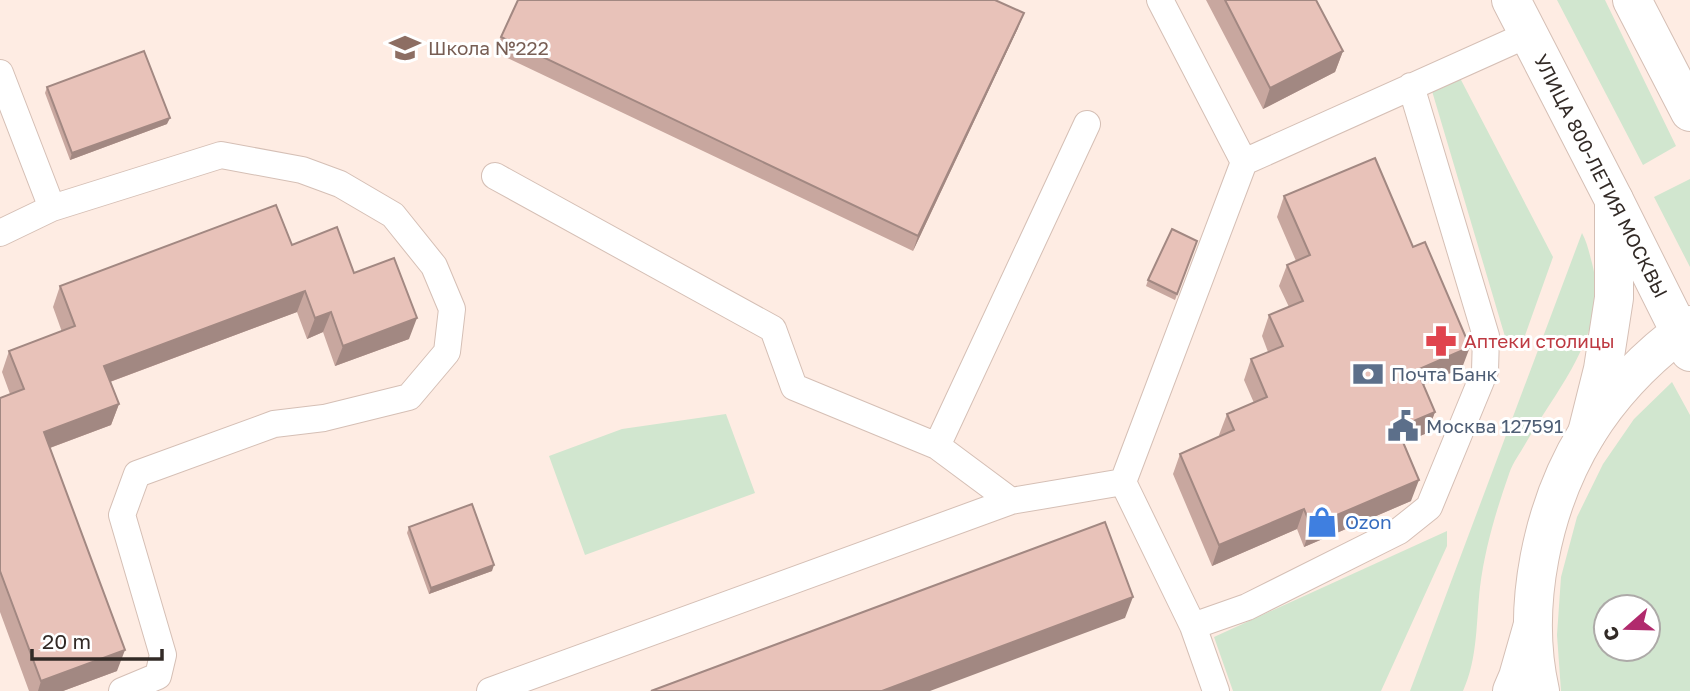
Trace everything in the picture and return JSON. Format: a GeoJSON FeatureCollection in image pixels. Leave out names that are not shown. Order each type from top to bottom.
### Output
{"type":"FeatureCollection","features":[{"type":"Feature","properties":{"kind":"main road","name":"УЛИЦА 800-ЛЕТИЯ МОСКВЫ"},"geometry":{"type":"LineString","coordinates":[[1511,0],[1687,336]]}},
{"type":"Feature","properties":{"kind":"main road"},"geometry":{"type":"LineString","coordinates":[[1632,0],[1690,113]]}},
{"type":"Feature","properties":{"kind":"main road"},"geometry":{"type":"LineString","coordinates":[[1587,433],[1603,369],[1613,309],[1615,200]]}},
{"type":"Feature","properties":{"kind":"main road"},"geometry":{"type":"LineString","coordinates":[[1539,691],[1533,622],[1537,573],[1547,524],[1564,477],[1587,433],[1617,392],[1651,356],[1687,336]]}},
{"type":"Feature","properties":{"kind":"main road"},"geometry":{"type":"LineString","coordinates":[[1512,691],[1533,622]]}},
{"type":"Feature","properties":{"kind":"lane"},"geometry":{"type":"LineString","coordinates":[[1160,0],[1244,162]]}},
{"type":"Feature","properties":{"kind":"lane"},"geometry":{"type":"LineString","coordinates":[[1216,691],[1193,626],[1124,482],[1244,162],[1529,34]]}},
{"type":"Feature","properties":{"kind":"lane"},"geometry":{"type":"LineString","coordinates":[[0,73],[52,208]]}},
{"type":"Feature","properties":{"kind":"lane"},"geometry":{"type":"LineString","coordinates":[[1193,626],[1247,607],[1399,531],[1429,507],[1485,371],[1486,336],[1411,86]]}},
{"type":"Feature","properties":{"kind":"lane"},"geometry":{"type":"LineString","coordinates":[[937,446],[1087,124]]}},
{"type":"Feature","properties":{"kind":"lane"},"geometry":{"type":"LineString","coordinates":[[0,233],[52,208],[221,155],[302,170],[340,184],[393,215],[434,267],[452,309],[447,352],[409,397],[324,418],[274,424],[137,474],[122,515],[163,655],[158,676],[122,691]]}},
{"type":"Feature","properties":{"kind":"lane"},"geometry":{"type":"LineString","coordinates":[[495,176],[773,329],[794,387],[937,446],[1011,501]]}},
{"type":"Feature","properties":{"kind":"lane"},"geometry":{"type":"LineString","coordinates":[[491,691],[1011,501],[1124,482]]}},
{"type":"Feature","properties":{"kind":"green space"},"geometry":{"type":"Polygon","coordinates":[[[1557,0],[1605,0],[1676,146],[1643,165],[1557,0]]]}},
{"type":"Feature","properties":{"kind":"green space"},"geometry":{"type":"Polygon","coordinates":[[[1460,78],[1553,257],[1523,341],[1509,350],[1432,91],[1460,78]]]}},
{"type":"Feature","properties":{"kind":"green space"},"geometry":{"type":"Polygon","coordinates":[[[1690,179],[1690,267],[1654,197],[1690,179]]]}},
{"type":"Feature","properties":{"kind":"green space"},"geometry":{"type":"Polygon","coordinates":[[[1582,233],[1592,263],[1596,288],[1588,335],[1566,379],[1515,461],[1504,488],[1485,558],[1474,653],[1468,678],[1463,691],[1410,691],[1582,233]]]}},
{"type":"Feature","properties":{"kind":"green space"},"geometry":{"type":"Polygon","coordinates":[[[1672,382],[1690,415],[1690,691],[1561,691],[1557,635],[1561,577],[1577,517],[1603,464],[1634,419],[1672,382]]]}},
{"type":"Feature","properties":{"kind":"green space"},"geometry":{"type":"Polygon","coordinates":[[[726,414],[755,493],[585,555],[549,456],[622,429],[726,414]]]}},
{"type":"Feature","properties":{"kind":"green space"},"geometry":{"type":"Polygon","coordinates":[[[1447,531],[1447,546],[1381,691],[1233,691],[1214,637],[1447,531]]]}},
{"type":"Feature","properties":{"kind":"building"},"geometry":{"type":"Polygon","coordinates":[[[518,0],[995,0],[1024,13],[918,236],[501,37],[518,0]]]}},
{"type":"Feature","properties":{"kind":"building"},"geometry":{"type":"Polygon","coordinates":[[[1225,0],[1316,0],[1343,51],[1270,88],[1225,0]]]}},
{"type":"Feature","properties":{"kind":"building"},"geometry":{"type":"Polygon","coordinates":[[[144,51],[170,118],[72,153],[47,87],[144,51]]]}},
{"type":"Feature","properties":{"kind":"building"},"geometry":{"type":"Polygon","coordinates":[[[1375,158],[1413,247],[1425,242],[1470,347],[1417,370],[1435,412],[1397,428],[1419,480],[1311,526],[1304,509],[1219,545],[1180,454],[1234,430],[1227,414],[1267,397],[1251,359],[1283,346],[1269,315],[1303,301],[1287,265],[1310,255],[1284,196],[1375,158]]]}},
{"type":"Feature","properties":{"kind":"building"},"geometry":{"type":"Polygon","coordinates":[[[276,205],[292,245],[337,227],[354,273],[394,258],[417,318],[343,346],[331,312],[315,318],[305,291],[104,366],[119,404],[44,432],[125,650],[41,681],[0,571],[0,398],[24,389],[9,351],[75,326],[60,286],[276,205]]]}},
{"type":"Feature","properties":{"kind":"building"},"geometry":{"type":"Polygon","coordinates":[[[1172,229],[1197,241],[1177,294],[1148,280],[1172,229]]]}},
{"type":"Feature","properties":{"kind":"building"},"geometry":{"type":"Polygon","coordinates":[[[472,504],[494,565],[431,588],[409,527],[472,504]]]}},
{"type":"Feature","properties":{"kind":"building"},"geometry":{"type":"Polygon","coordinates":[[[1105,522],[1133,597],[882,691],[651,691],[1105,522]]]}},
{"type":"Feature","properties":{"kind":"place","name":"Школа №222"},"geometry":{"type":"Point","coordinates":[405,48]}},
{"type":"Feature","properties":{"kind":"place","name":"Аптеки столицы"},"geometry":{"type":"Point","coordinates":[1441,341]}},
{"type":"Feature","properties":{"kind":"place","name":"Почта Банк"},"geometry":{"type":"Point","coordinates":[1368,374]}},
{"type":"Feature","properties":{"kind":"place","name":"Москва 127591"},"geometry":{"type":"Point","coordinates":[1403,426]}},
{"type":"Feature","properties":{"kind":"place","name":"Ozon"},"geometry":{"type":"Point","coordinates":[1322,522]}}]}
